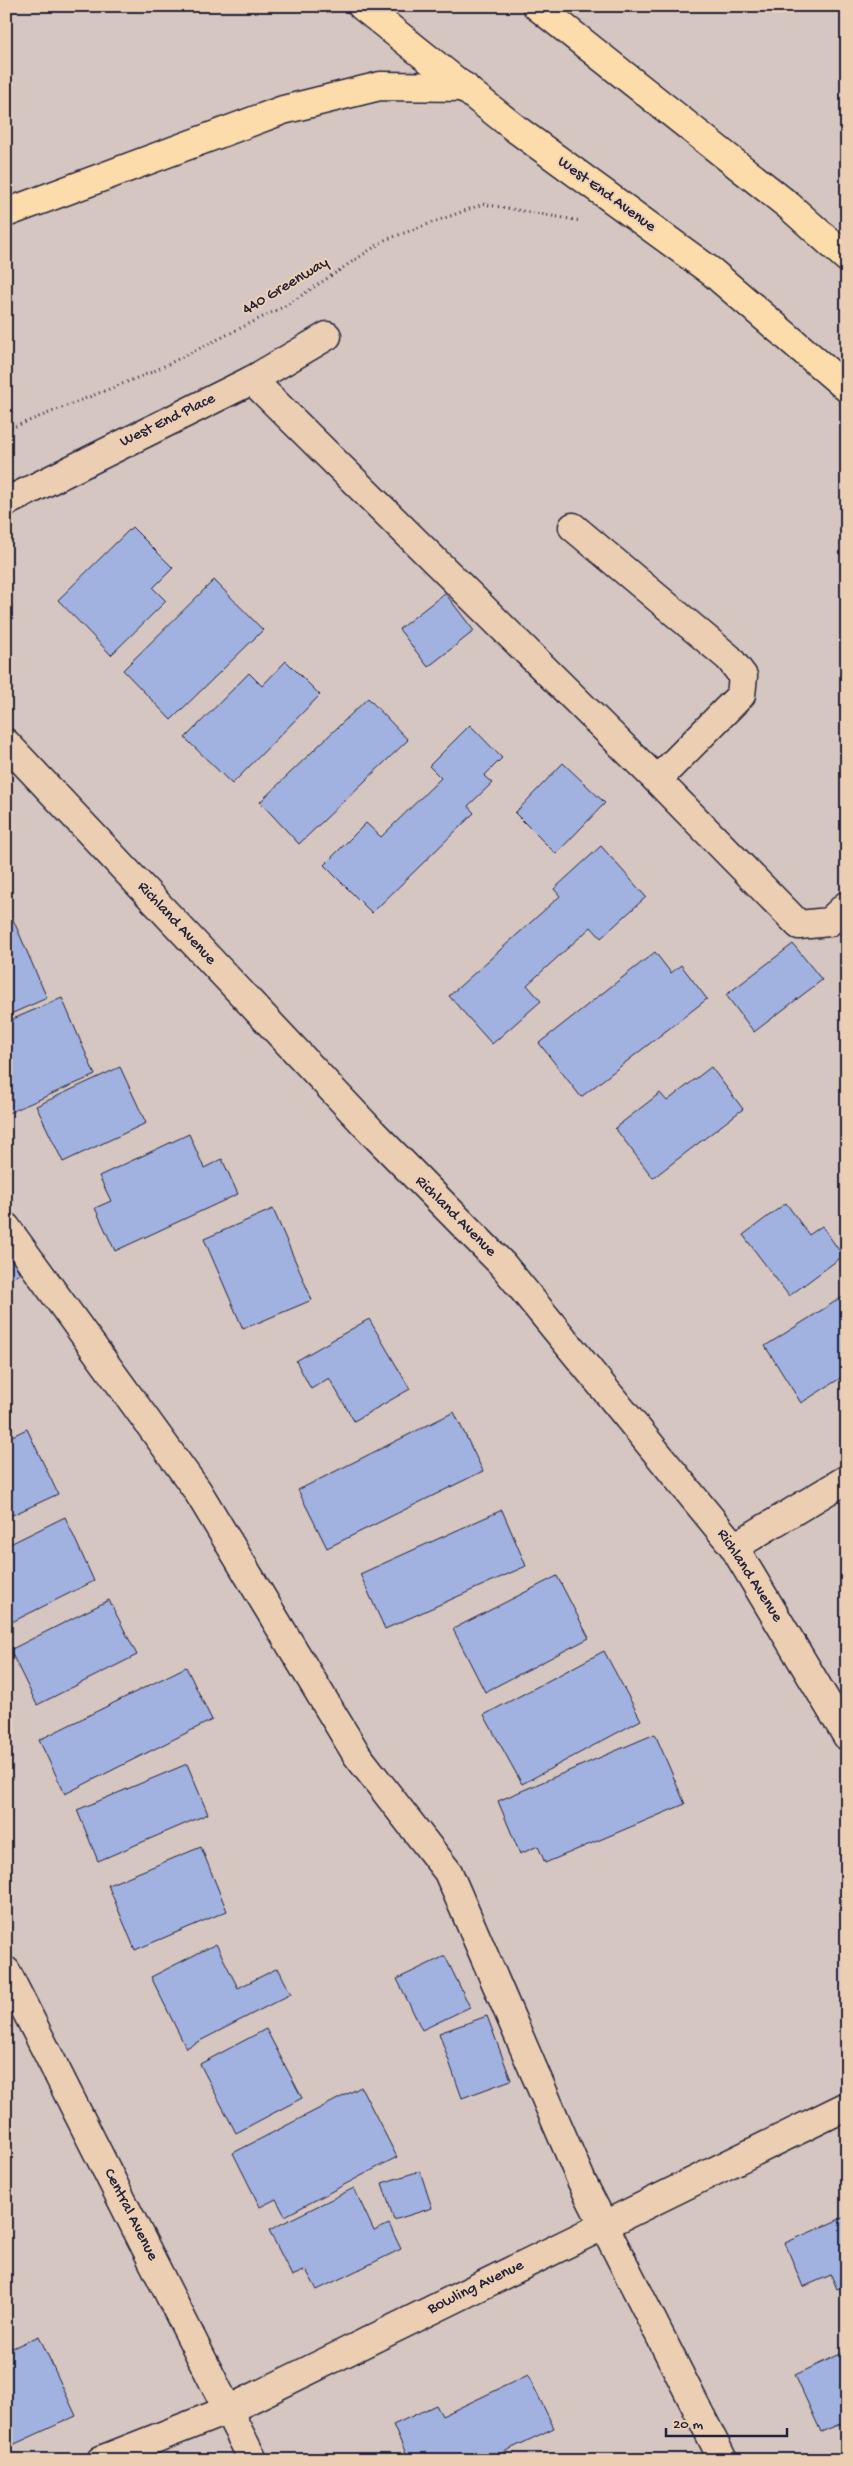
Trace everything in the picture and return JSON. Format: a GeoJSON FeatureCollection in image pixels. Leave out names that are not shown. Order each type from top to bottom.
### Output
{"type":"FeatureCollection","features":[{"type":"Feature","properties":{"kind":"main road","name":"West End Avenue"},"geometry":{"type":"LineString","coordinates":[[362,6],[516,129],[712,272],[847,388]]}},
{"type":"Feature","properties":{"kind":"main road"},"geometry":{"type":"LineString","coordinates":[[537,6],[789,206],[847,258]]}},
{"type":"Feature","properties":{"kind":"main road"},"geometry":{"type":"LineString","coordinates":[[6,213],[282,110],[380,86],[465,87]]}},
{"type":"Feature","properties":{"kind":"street","name":"West End Place"},"geometry":{"type":"LineString","coordinates":[[6,502],[252,380],[327,336]]}},
{"type":"Feature","properties":{"kind":"street"},"geometry":{"type":"LineString","coordinates":[[252,380],[657,780],[798,925],[829,922],[847,905]]}},
{"type":"Feature","properties":{"kind":"street"},"geometry":{"type":"LineString","coordinates":[[573,527],[729,658],[743,676],[741,695],[657,780]]}},
{"type":"Feature","properties":{"kind":"street","name":"Richland Avenue"},"geometry":{"type":"LineString","coordinates":[[6,743],[372,1133],[503,1266],[734,1547],[847,1736]]}},
{"type":"Feature","properties":{"kind":"street"},"geometry":{"type":"LineString","coordinates":[[6,1227],[197,1490],[357,1755],[448,1872],[582,2182],[723,2460]]}},
{"type":"Feature","properties":{"kind":"street"},"geometry":{"type":"LineString","coordinates":[[734,1547],[847,1479]]}},
{"type":"Feature","properties":{"kind":"street","name":"Central Avenue"},"geometry":{"type":"LineString","coordinates":[[6,1971],[253,2460]]}},
{"type":"Feature","properties":{"kind":"street","name":"Bowling Avenue"},"geometry":{"type":"LineString","coordinates":[[101,2460],[228,2410],[847,2106]]}},
{"type":"Feature","properties":{"kind":"path","name":"440 Greenway"},"geometry":{"type":"LineString","coordinates":[[6,430],[152,372],[278,310],[394,236],[483,204],[583,222]]}},
{"type":"Feature","properties":{"kind":"building"},"geometry":{"type":"Polygon","coordinates":[[[132,527],[173,568],[153,588],[166,601],[111,655],[58,600],[132,527]]]}},
{"type":"Feature","properties":{"kind":"building"},"geometry":{"type":"Polygon","coordinates":[[[214,580],[263,630],[171,720],[123,670],[214,580]]]}},
{"type":"Feature","properties":{"kind":"building"},"geometry":{"type":"Polygon","coordinates":[[[445,593],[474,631],[428,667],[399,629],[445,593]]]}},
{"type":"Feature","properties":{"kind":"building"},"geometry":{"type":"Polygon","coordinates":[[[286,661],[320,695],[232,784],[185,738],[249,673],[262,686],[286,661]]]}},
{"type":"Feature","properties":{"kind":"building"},"geometry":{"type":"Polygon","coordinates":[[[368,698],[408,740],[299,844],[260,802],[368,698]]]}},
{"type":"Feature","properties":{"kind":"building"},"geometry":{"type":"Polygon","coordinates":[[[470,725],[502,758],[484,776],[492,783],[468,806],[474,813],[372,913],[324,865],[366,823],[381,837],[441,778],[429,766],[470,725]]]}},
{"type":"Feature","properties":{"kind":"building"},"geometry":{"type":"Polygon","coordinates":[[[563,763],[605,803],[556,854],[515,813],[563,763]]]}},
{"type":"Feature","properties":{"kind":"building"},"geometry":{"type":"Polygon","coordinates":[[[601,846],[646,897],[601,938],[591,927],[527,985],[541,1001],[492,1044],[449,996],[560,896],[554,889],[601,846]]]}},
{"type":"Feature","properties":{"kind":"building"},"geometry":{"type":"Polygon","coordinates":[[[12,917],[47,998],[6,1016],[6,919],[12,917]]]}},
{"type":"Feature","properties":{"kind":"building"},"geometry":{"type":"Polygon","coordinates":[[[793,944],[822,980],[754,1032],[726,995],[793,944]]]}},
{"type":"Feature","properties":{"kind":"building"},"geometry":{"type":"Polygon","coordinates":[[[655,952],[671,973],[681,965],[707,999],[581,1097],[539,1043],[655,952]]]}},
{"type":"Feature","properties":{"kind":"building"},"geometry":{"type":"Polygon","coordinates":[[[62,998],[95,1075],[6,1114],[6,1022],[62,998]]]}},
{"type":"Feature","properties":{"kind":"building"},"geometry":{"type":"Polygon","coordinates":[[[120,1067],[146,1123],[63,1162],[36,1106],[120,1067]]]}},
{"type":"Feature","properties":{"kind":"building"},"geometry":{"type":"Polygon","coordinates":[[[711,1067],[743,1109],[653,1178],[615,1128],[660,1093],[667,1101],[711,1067]]]}},
{"type":"Feature","properties":{"kind":"building"},"geometry":{"type":"Polygon","coordinates":[[[189,1134],[204,1168],[222,1159],[238,1194],[115,1251],[95,1208],[111,1201],[99,1176],[189,1134]]]}},
{"type":"Feature","properties":{"kind":"building"},"geometry":{"type":"Polygon","coordinates":[[[786,1203],[809,1235],[822,1226],[843,1256],[789,1296],[743,1235],[786,1203]]]}},
{"type":"Feature","properties":{"kind":"building"},"geometry":{"type":"Polygon","coordinates":[[[273,1209],[312,1300],[243,1329],[204,1239],[273,1209]]]}},
{"type":"Feature","properties":{"kind":"building"},"geometry":{"type":"Polygon","coordinates":[[[6,1246],[20,1274],[6,1280],[6,1246]]]}},
{"type":"Feature","properties":{"kind":"building"},"geometry":{"type":"Polygon","coordinates":[[[847,1294],[847,1374],[801,1403],[765,1346],[847,1294]]]}},
{"type":"Feature","properties":{"kind":"building"},"geometry":{"type":"Polygon","coordinates":[[[369,1319],[410,1389],[354,1421],[329,1378],[311,1389],[296,1361],[369,1319]]]}},
{"type":"Feature","properties":{"kind":"building"},"geometry":{"type":"Polygon","coordinates":[[[454,1412],[483,1471],[327,1548],[298,1490],[454,1412]]]}},
{"type":"Feature","properties":{"kind":"building"},"geometry":{"type":"Polygon","coordinates":[[[27,1429],[58,1494],[6,1518],[6,1439],[27,1429]]]}},
{"type":"Feature","properties":{"kind":"building"},"geometry":{"type":"Polygon","coordinates":[[[502,1510],[526,1566],[385,1629],[360,1574],[502,1510]]]}},
{"type":"Feature","properties":{"kind":"building"},"geometry":{"type":"Polygon","coordinates":[[[65,1517],[94,1581],[6,1625],[6,1546],[65,1517]]]}},
{"type":"Feature","properties":{"kind":"building"},"geometry":{"type":"Polygon","coordinates":[[[557,1576],[589,1638],[485,1692],[453,1629],[557,1576]]]}},
{"type":"Feature","properties":{"kind":"building"},"geometry":{"type":"Polygon","coordinates":[[[109,1600],[137,1655],[37,1705],[10,1650],[109,1600]]]}},
{"type":"Feature","properties":{"kind":"building"},"geometry":{"type":"Polygon","coordinates":[[[604,1651],[641,1720],[522,1784],[484,1715],[604,1651]]]}},
{"type":"Feature","properties":{"kind":"building"},"geometry":{"type":"Polygon","coordinates":[[[186,1667],[212,1720],[65,1794],[39,1740],[186,1667]]]}},
{"type":"Feature","properties":{"kind":"building"},"geometry":{"type":"Polygon","coordinates":[[[655,1734],[685,1804],[545,1863],[538,1846],[520,1854],[498,1801],[655,1734]]]}},
{"type":"Feature","properties":{"kind":"building"},"geometry":{"type":"Polygon","coordinates":[[[187,1764],[208,1814],[98,1861],[77,1810],[187,1764]]]}},
{"type":"Feature","properties":{"kind":"building"},"geometry":{"type":"Polygon","coordinates":[[[201,1847],[227,1911],[135,1950],[108,1885],[201,1847]]]}},
{"type":"Feature","properties":{"kind":"building"},"geometry":{"type":"Polygon","coordinates":[[[216,1944],[238,1988],[278,1968],[291,1994],[186,2048],[151,1977],[216,1944]]]}},
{"type":"Feature","properties":{"kind":"building"},"geometry":{"type":"Polygon","coordinates":[[[445,1956],[470,2007],[422,2030],[397,1979],[445,1956]]]}},
{"type":"Feature","properties":{"kind":"building"},"geometry":{"type":"Polygon","coordinates":[[[487,2016],[511,2080],[462,2098],[439,2033],[487,2016]]]}},
{"type":"Feature","properties":{"kind":"building"},"geometry":{"type":"Polygon","coordinates":[[[266,2029],[302,2098],[236,2133],[200,2064],[266,2029]]]}},
{"type":"Feature","properties":{"kind":"building"},"geometry":{"type":"Polygon","coordinates":[[[361,2087],[397,2157],[285,2216],[276,2199],[260,2207],[233,2153],[361,2087]]]}},
{"type":"Feature","properties":{"kind":"building"},"geometry":{"type":"Polygon","coordinates":[[[420,2171],[432,2208],[394,2220],[382,2183],[420,2171]]]}},
{"type":"Feature","properties":{"kind":"building"},"geometry":{"type":"Polygon","coordinates":[[[354,2188],[374,2231],[389,2224],[401,2249],[317,2290],[306,2270],[292,2276],[269,2230],[354,2188]]]}},
{"type":"Feature","properties":{"kind":"building"},"geometry":{"type":"Polygon","coordinates":[[[847,2216],[847,2285],[837,2289],[831,2275],[803,2287],[785,2243],[847,2216]]]}},
{"type":"Feature","properties":{"kind":"building"},"geometry":{"type":"Polygon","coordinates":[[[39,2336],[76,2416],[6,2448],[6,2351],[39,2336]]]}},
{"type":"Feature","properties":{"kind":"building"},"geometry":{"type":"Polygon","coordinates":[[[847,2351],[847,2421],[821,2432],[795,2375],[847,2351]]]}},
{"type":"Feature","properties":{"kind":"building"},"geometry":{"type":"Polygon","coordinates":[[[528,2375],[554,2428],[487,2460],[409,2460],[393,2425],[436,2405],[442,2416],[528,2375]]]}}]}
